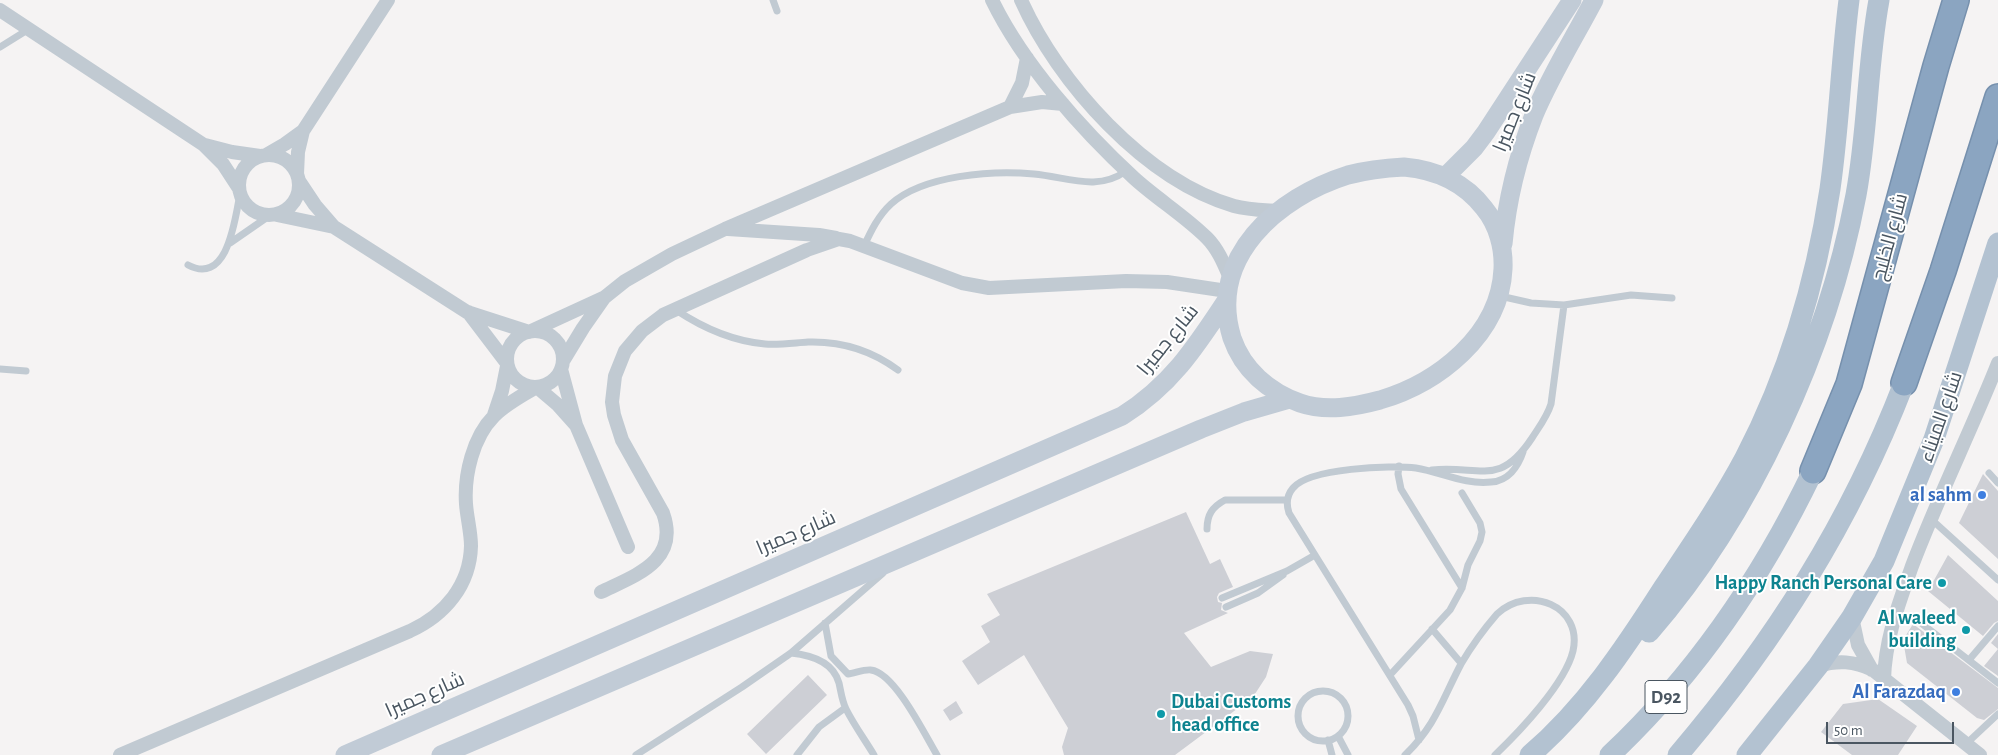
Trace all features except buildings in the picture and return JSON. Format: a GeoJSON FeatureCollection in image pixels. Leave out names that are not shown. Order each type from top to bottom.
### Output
{"type":"FeatureCollection","features":[{"type":"Feature","properties":{"kind":"highway","name":"شارع الخليج"},"geometry":{"type":"LineString","coordinates":[[1814,471],[1849,384],[1956,0]]}},
{"type":"Feature","properties":{"kind":"highway"},"geometry":{"type":"LineString","coordinates":[[1904,382],[1943,271],[1998,97]]}},
{"type":"Feature","properties":{"kind":"main road"},"geometry":{"type":"LineString","coordinates":[[1530,755],[1560,727],[1603,678],[1630,640],[1728,489],[1761,424],[1791,348],[1814,270],[1830,190],[1849,0]]}},
{"type":"Feature","properties":{"kind":"main road"},"geometry":{"type":"LineString","coordinates":[[1603,678],[1628,655],[1650,630],[1682,592],[1711,551],[1753,479],[1786,411],[1806,364],[1833,284],[1856,196],[1863,148],[1869,65],[1879,0]]}},
{"type":"Feature","properties":{"kind":"main road","name":"شارع الميناء"},"geometry":{"type":"LineString","coordinates":[[1747,755],[1818,666],[1852,618],[1884,561],[1919,479],[1957,372],[1998,243]]}},
{"type":"Feature","properties":{"kind":"main road","name":"D92"},"geometry":{"type":"LineString","coordinates":[[1678,755],[1750,665],[1804,586],[1850,506],[1870,466],[1904,382]]}},
{"type":"Feature","properties":{"kind":"main road","name":"D92"},"geometry":{"type":"LineString","coordinates":[[1610,755],[1657,707],[1717,634],[1770,555],[1814,471]]}},
{"type":"Feature","properties":{"kind":"street"},"geometry":{"type":"LineString","coordinates":[[273,215],[284,212],[298,196],[298,152],[303,131],[388,0]]}},
{"type":"Feature","properties":{"kind":"street"},"geometry":{"type":"LineString","coordinates":[[992,0],[1028,58],[1063,104],[1126,171],[1208,239],[1221,257],[1228,290],[1230,329],[1243,359],[1267,386],[1289,399],[1321,407],[1338,408],[1370,402],[1411,388],[1442,370],[1469,346],[1487,321],[1499,296],[1502,281],[1502,250]]}},
{"type":"Feature","properties":{"kind":"street"},"geometry":{"type":"LineString","coordinates":[[1021,0],[1040,37],[1077,90],[1104,120],[1145,157],[1199,193],[1236,207],[1279,211]]}},
{"type":"Feature","properties":{"kind":"street","name":"شارع جميرا"},"geometry":{"type":"LineString","coordinates":[[1446,176],[1468,155],[1486,132],[1572,0]]}},
{"type":"Feature","properties":{"kind":"street","name":"شارع جميرا"},"geometry":{"type":"LineString","coordinates":[[1502,250],[1510,194],[1525,140],[1546,88],[1594,0]]}},
{"type":"Feature","properties":{"kind":"street"},"geometry":{"type":"LineString","coordinates":[[0,10],[204,145],[223,164],[248,207],[254,212],[334,227]]}},
{"type":"Feature","properties":{"kind":"street"},"geometry":{"type":"LineString","coordinates":[[1010,107],[1022,83],[1028,58]]}},
{"type":"Feature","properties":{"kind":"street"},"geometry":{"type":"LineString","coordinates":[[120,755],[416,628],[434,618],[444,608],[460,586],[469,560],[470,533],[466,504],[468,473],[477,442],[494,416],[502,391],[507,364],[506,355],[512,342],[522,334],[605,297],[647,267],[725,229],[1010,107],[1042,102],[1063,104]]}},
{"type":"Feature","properties":{"kind":"street"},"geometry":{"type":"LineString","coordinates":[[239,191],[238,180],[248,162],[285,144],[303,131]]}},
{"type":"Feature","properties":{"kind":"street"},"geometry":{"type":"LineString","coordinates":[[204,145],[232,152],[285,159],[294,168],[315,205],[334,227],[467,312],[530,331],[545,333],[556,341],[562,354],[562,365],[576,425],[628,547]]}},
{"type":"Feature","properties":{"kind":"street","name":"شارع جميرا"},"geometry":{"type":"LineString","coordinates":[[344,755],[1122,416],[1144,401],[1183,364],[1228,290],[1234,265],[1246,244],[1265,222],[1312,190],[1330,181],[1369,170],[1404,166],[1420,168],[1446,176],[1458,183],[1479,201],[1494,224],[1502,250]]}},
{"type":"Feature","properties":{"kind":"street"},"geometry":{"type":"LineString","coordinates":[[725,229],[819,235],[839,239],[864,246],[962,283],[989,288],[1133,281],[1167,282],[1228,290]]}},
{"type":"Feature","properties":{"kind":"street"},"geometry":{"type":"LineString","coordinates":[[601,592],[647,569],[660,556],[666,540],[666,522],[663,513],[622,440],[614,415],[613,389],[619,363],[633,340],[652,322],[676,310],[807,250],[839,239]]}},
{"type":"Feature","properties":{"kind":"street"},"geometry":{"type":"LineString","coordinates":[[494,416],[514,400],[552,382],[583,328],[605,297]]}},
{"type":"Feature","properties":{"kind":"street"},"geometry":{"type":"LineString","coordinates":[[467,312],[507,364],[514,379],[520,384],[536,388],[558,405],[576,425]]}},
{"type":"Feature","properties":{"kind":"street","name":"شارع الميناء"},"geometry":{"type":"LineString","coordinates":[[1884,680],[1891,627],[1931,519],[1998,363]]}},
{"type":"Feature","properties":{"kind":"street"},"geometry":{"type":"LineString","coordinates":[[441,755],[1222,420],[1289,399]]}},
{"type":"Feature","properties":{"kind":"street"},"geometry":{"type":"LineString","coordinates":[[1852,618],[1858,646],[1873,670],[1980,755]]}},
{"type":"Feature","properties":{"kind":"street"},"geometry":{"type":"LineString","coordinates":[[1818,666],[1840,661],[1852,662],[1873,670]]}},
{"type":"Feature","properties":{"kind":"lane"},"geometry":{"type":"LineString","coordinates":[[773,0],[777,11]]}},
{"type":"Feature","properties":{"kind":"lane"},"geometry":{"type":"LineString","coordinates":[[0,47],[29,29]]}},
{"type":"Feature","properties":{"kind":"lane"},"geometry":{"type":"LineString","coordinates":[[864,246],[875,224],[886,209],[901,196],[924,186],[961,178],[1010,173],[1034,174],[1091,183],[1110,180],[1126,171]]}},
{"type":"Feature","properties":{"kind":"lane"},"geometry":{"type":"LineString","coordinates":[[188,265],[199,269],[210,268],[219,260],[230,243],[239,191]]}},
{"type":"Feature","properties":{"kind":"lane"},"geometry":{"type":"LineString","coordinates":[[230,243],[273,215]]}},
{"type":"Feature","properties":{"kind":"lane"},"geometry":{"type":"LineString","coordinates":[[1499,296],[1531,303],[1564,305],[1631,295],[1672,298]]}},
{"type":"Feature","properties":{"kind":"lane"},"geometry":{"type":"LineString","coordinates":[[1431,470],[1459,480],[1484,482],[1497,481],[1514,470],[1544,419],[1550,404],[1564,305]]}},
{"type":"Feature","properties":{"kind":"lane"},"geometry":{"type":"LineString","coordinates":[[676,310],[703,327],[733,338],[765,344],[835,343],[875,355],[898,370]]}},
{"type":"Feature","properties":{"kind":"lane"},"geometry":{"type":"LineString","coordinates":[[0,369],[26,371]]}},
{"type":"Feature","properties":{"kind":"lane"},"geometry":{"type":"LineString","coordinates":[[1419,740],[1408,705],[1289,513],[1287,500],[1293,487],[1298,483],[1311,478],[1364,467],[1399,466],[1431,470],[1450,469],[1490,472],[1511,463],[1523,452]]}},
{"type":"Feature","properties":{"kind":"lane"},"geometry":{"type":"LineString","coordinates":[[1399,466],[1398,474],[1401,489],[1462,588]]}},
{"type":"Feature","properties":{"kind":"lane"},"geometry":{"type":"LineString","coordinates":[[1988,472],[1998,483]]}},
{"type":"Feature","properties":{"kind":"lane"},"geometry":{"type":"LineString","coordinates":[[1390,675],[1455,603],[1462,588],[1468,565],[1480,541],[1482,532],[1480,523],[1462,493]]}},
{"type":"Feature","properties":{"kind":"lane"},"geometry":{"type":"LineString","coordinates":[[1207,529],[1209,514],[1218,504],[1225,500],[1287,500]]}},
{"type":"Feature","properties":{"kind":"lane"},"geometry":{"type":"LineString","coordinates":[[1931,519],[1998,580]]}},
{"type":"Feature","properties":{"kind":"lane"},"geometry":{"type":"LineString","coordinates":[[1222,598],[1287,571],[1315,555]]}},
{"type":"Feature","properties":{"kind":"lane"},"geometry":{"type":"LineString","coordinates":[[636,755],[791,653],[899,559]]}},
{"type":"Feature","properties":{"kind":"lane"},"geometry":{"type":"LineString","coordinates":[[1226,607],[1268,587],[1287,571]]}},
{"type":"Feature","properties":{"kind":"lane"},"geometry":{"type":"LineString","coordinates":[[1404,755],[1419,740],[1441,707],[1462,663],[1497,614],[1513,602],[1532,599],[1551,604],[1566,617],[1571,626],[1574,635],[1572,653],[1561,677],[1533,715],[1495,755]]}},
{"type":"Feature","properties":{"kind":"lane"},"geometry":{"type":"LineString","coordinates":[[1912,616],[1998,683]]}},
{"type":"Feature","properties":{"kind":"lane"},"geometry":{"type":"LineString","coordinates":[[825,624],[830,656],[848,674]]}},
{"type":"Feature","properties":{"kind":"lane"},"geometry":{"type":"LineString","coordinates":[[1969,660],[1998,626]]}},
{"type":"Feature","properties":{"kind":"lane"},"geometry":{"type":"LineString","coordinates":[[1432,629],[1462,663]]}},
{"type":"Feature","properties":{"kind":"lane"},"geometry":{"type":"LineString","coordinates":[[791,653],[808,654],[822,661],[833,670],[839,682],[846,708],[874,755]]}},
{"type":"Feature","properties":{"kind":"lane"},"geometry":{"type":"LineString","coordinates":[[839,682],[848,674],[872,670],[884,676],[895,686],[937,755]]}},
{"type":"Feature","properties":{"kind":"lane"},"geometry":{"type":"LineString","coordinates":[[1324,691],[1338,696],[1343,701],[1348,716],[1344,730],[1338,736],[1321,741],[1307,735],[1299,722],[1300,707],[1309,695],[1324,691]]}},
{"type":"Feature","properties":{"kind":"lane"},"geometry":{"type":"LineString","coordinates":[[797,755],[819,727],[846,708]]}},
{"type":"Feature","properties":{"kind":"lane"},"geometry":{"type":"LineString","coordinates":[[1966,744],[1998,714]]}},
{"type":"Feature","properties":{"kind":"lane"},"geometry":{"type":"LineString","coordinates":[[1338,736],[1348,755]]}},
{"type":"Feature","properties":{"kind":"lane"},"geometry":{"type":"LineString","coordinates":[[1328,740],[1332,755]]}},
{"type":"Feature","properties":{"kind":"place","name":"al sahm"},"geometry":{"type":"Point","coordinates":[1982,495]}},
{"type":"Feature","properties":{"kind":"place","name":"Happy Ranch Personal Care"},"geometry":{"type":"Point","coordinates":[1942,583]}},
{"type":"Feature","properties":{"kind":"place","name":"Al waleed building"},"geometry":{"type":"Point","coordinates":[1966,630]}},
{"type":"Feature","properties":{"kind":"place","name":"Al Farazdaq"},"geometry":{"type":"Point","coordinates":[1956,692]}},
{"type":"Feature","properties":{"kind":"place","name":"Dubai Customs head office"},"geometry":{"type":"Point","coordinates":[1161,714]}}]}
